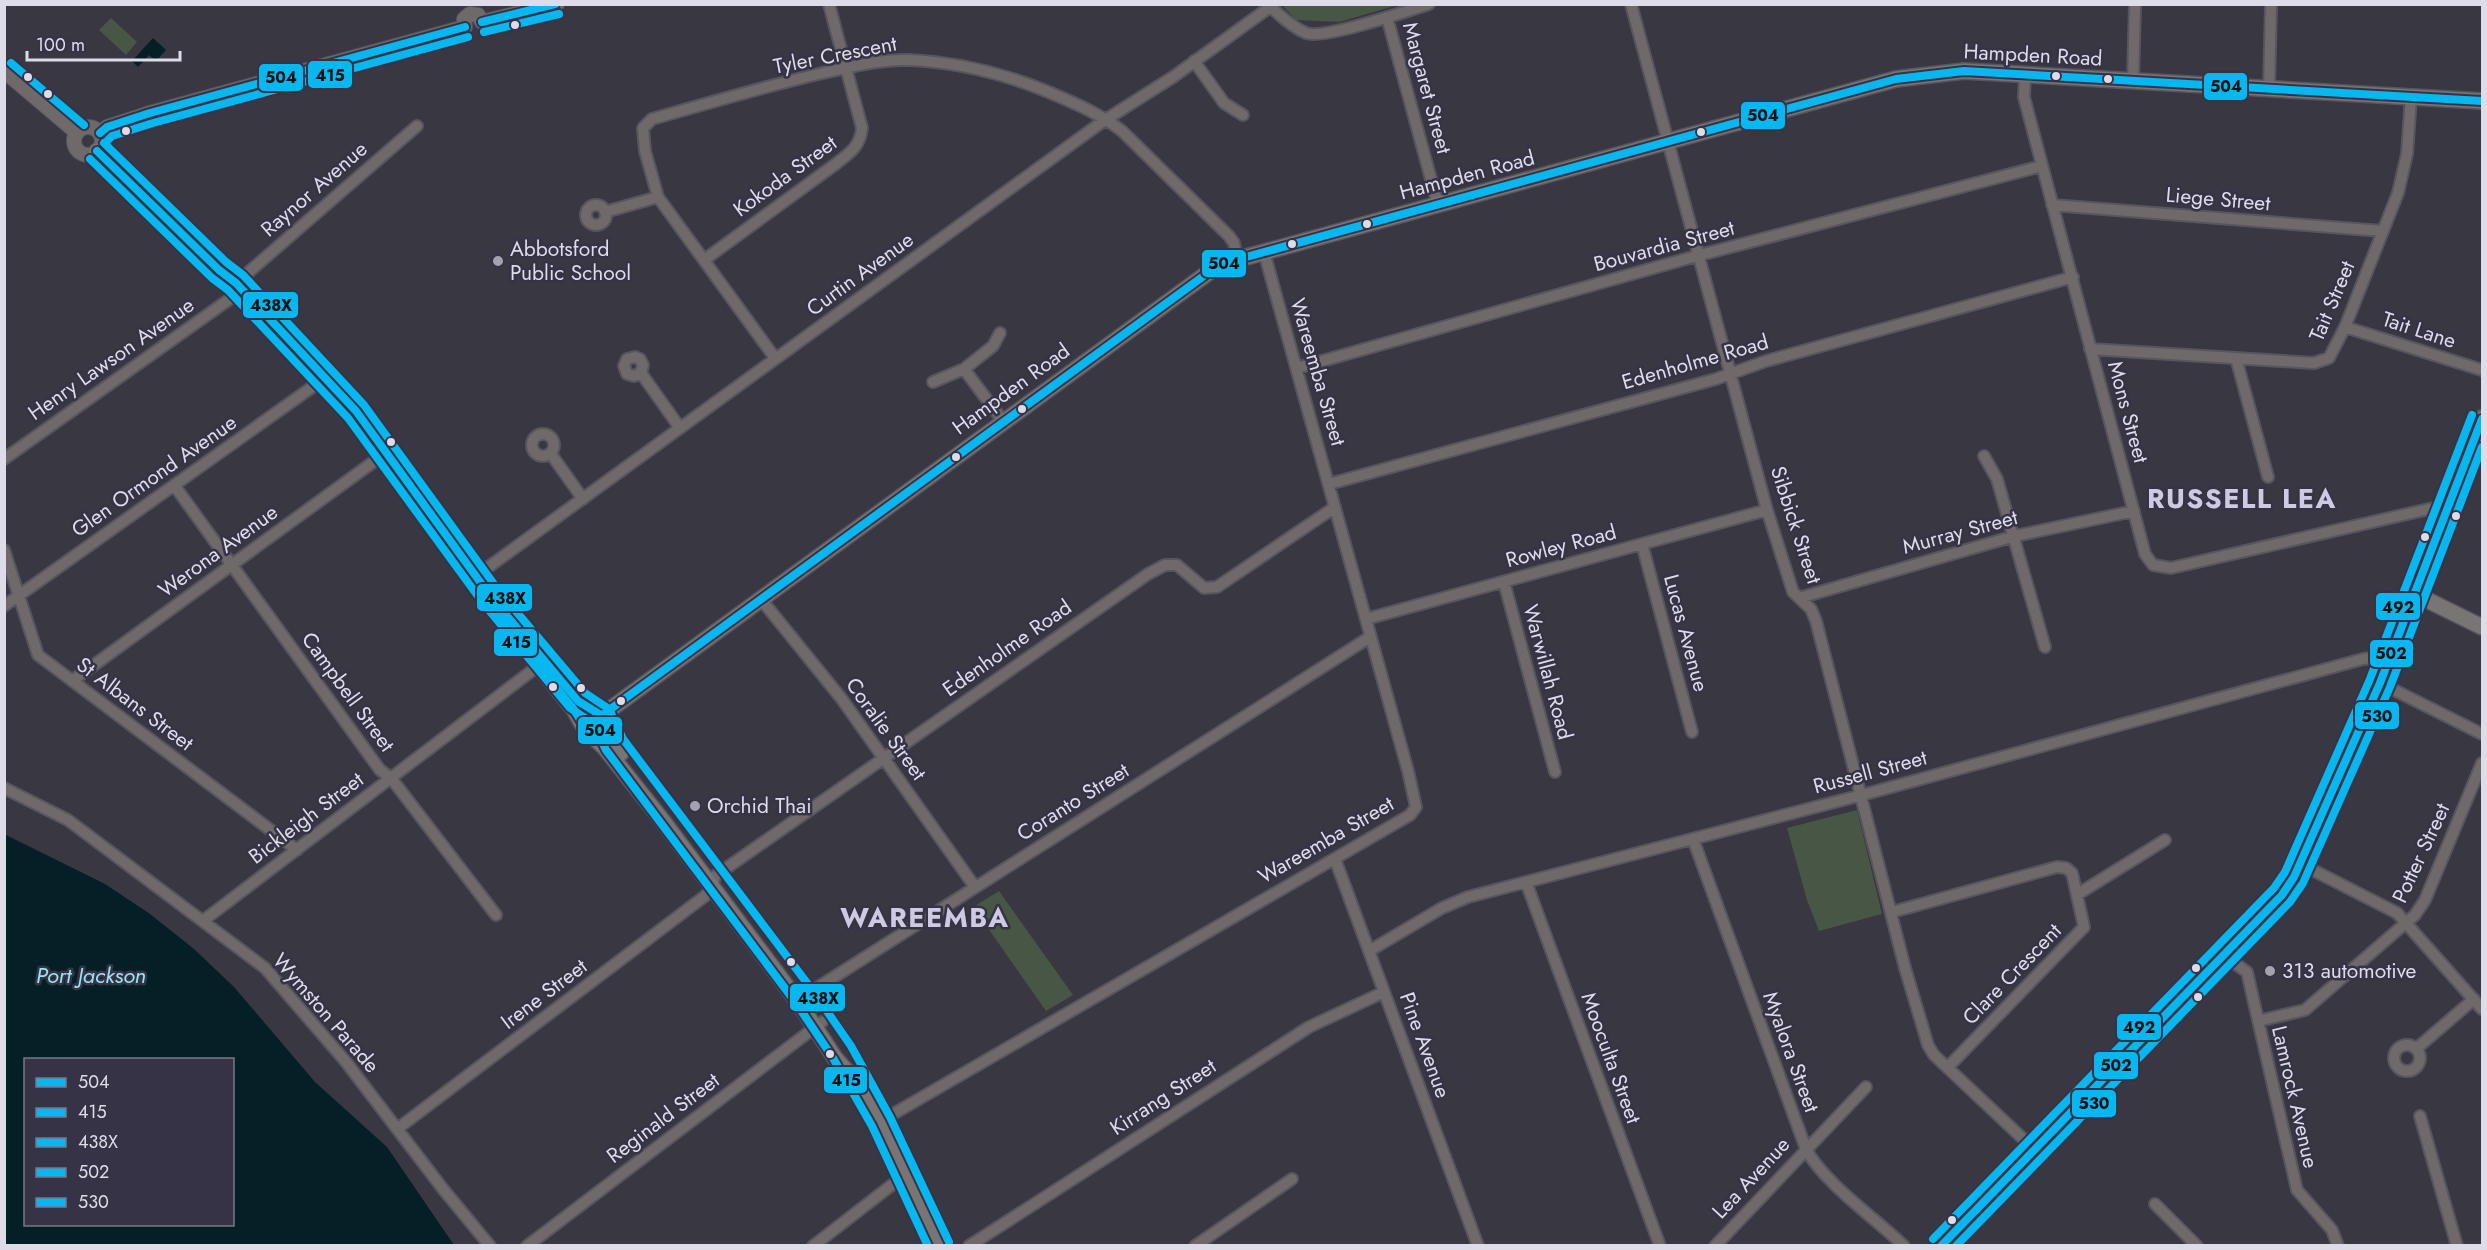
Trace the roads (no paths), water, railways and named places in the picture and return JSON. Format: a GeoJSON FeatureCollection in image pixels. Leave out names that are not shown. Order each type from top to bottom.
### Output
{"type":"FeatureCollection","features":[{"type":"Feature","properties":{"kind":"main road","name":"Hampden Road"},"geometry":{"type":"LineString","coordinates":[[594,722],[760,598],[1216,267],[1237,259],[1896,79],[1946,72],[2482,101]]}},
{"type":"Feature","properties":{"kind":"main road"},"geometry":{"type":"LineString","coordinates":[[97,152],[238,287],[326,378],[387,452],[491,597],[508,627],[594,722],[620,766],[713,882],[802,1000],[819,1025],[835,1058],[856,1082],[881,1121],[939,1245]]}},
{"type":"Feature","properties":{"kind":"main road"},"geometry":{"type":"LineString","coordinates":[[1941,1245],[2025,1157],[2036,1151],[2282,895],[2301,864],[2380,683],[2482,419]]}},
{"type":"Feature","properties":{"kind":"main road"},"geometry":{"type":"LineString","coordinates":[[2415,594],[2482,627]]}},
{"type":"Feature","properties":{"kind":"main road"},"geometry":{"type":"LineString","coordinates":[[1955,1245],[2032,1164],[2036,1151]]}},
{"type":"Feature","properties":{"kind":"street"},"geometry":{"type":"LineString","coordinates":[[100,133],[107,127],[128,120],[471,17],[557,4]]}},
{"type":"Feature","properties":{"kind":"street","name":"Kokoda Street"},"geometry":{"type":"LineString","coordinates":[[704,260],[855,149],[861,138],[862,128],[829,4]]}},
{"type":"Feature","properties":{"kind":"street"},"geometry":{"type":"LineString","coordinates":[[1269,6],[1308,34],[1331,32],[1429,4]]}},
{"type":"Feature","properties":{"kind":"street","name":"Sibbick Street"},"geometry":{"type":"LineString","coordinates":[[1631,4],[1767,510],[1789,582],[1799,598],[1810,609],[1816,621],[1905,968],[1928,1046],[2036,1151]]}},
{"type":"Feature","properties":{"kind":"street"},"geometry":{"type":"LineString","coordinates":[[2133,81],[2135,4]]}},
{"type":"Feature","properties":{"kind":"street"},"geometry":{"type":"LineString","coordinates":[[2269,89],[2271,4]]}},
{"type":"Feature","properties":{"kind":"street","name":"Curtin Avenue"},"geometry":{"type":"LineString","coordinates":[[476,576],[1107,119],[1194,61],[1269,6]]}},
{"type":"Feature","properties":{"kind":"street","name":"Margaret Street"},"geometry":{"type":"LineString","coordinates":[[1387,17],[1438,205]]}},
{"type":"Feature","properties":{"kind":"street","name":"Tyler Crescent"},"geometry":{"type":"LineString","coordinates":[[775,358],[658,197],[643,142],[643,128],[652,119],[791,81],[846,68],[897,60],[949,64],[1010,77],[1107,119],[1229,236],[1234,243],[1237,259]]}},
{"type":"Feature","properties":{"kind":"street"},"geometry":{"type":"LineString","coordinates":[[1194,61],[1224,103],[1244,115]]}},
{"type":"Feature","properties":{"kind":"street"},"geometry":{"type":"LineString","coordinates":[[4,71],[77,133]]}},
{"type":"Feature","properties":{"kind":"street","name":"Mons Street"},"geometry":{"type":"LineString","coordinates":[[2025,75],[2024,97],[2147,559],[2161,568],[2171,568],[2451,504]]}},
{"type":"Feature","properties":{"kind":"street","name":"Tait Street"},"geometry":{"type":"LineString","coordinates":[[2090,349],[2323,362],[2334,350],[2345,327],[2398,193],[2405,163],[2410,97]]}},
{"type":"Feature","properties":{"kind":"street","name":"Raynor Avenue"},"geometry":{"type":"LineString","coordinates":[[238,287],[417,126]]}},
{"type":"Feature","properties":{"kind":"street"},"geometry":{"type":"LineString","coordinates":[[88,127],[100,133],[102,143],[97,152],[88,155],[78,150],[75,141],[77,133],[88,127]]}},
{"type":"Feature","properties":{"kind":"street","name":"Bouvardia Street"},"geometry":{"type":"LineString","coordinates":[[1297,368],[1700,255],[2042,166]]}},
{"type":"Feature","properties":{"kind":"street"},"geometry":{"type":"LineString","coordinates":[[605,212],[658,197]]}},
{"type":"Feature","properties":{"kind":"street","name":"Liege Street"},"geometry":{"type":"LineString","coordinates":[[2052,205],[2382,231]]}},
{"type":"Feature","properties":{"kind":"street","name":"Wareemba Street"},"geometry":{"type":"LineString","coordinates":[[881,1121],[1410,815],[1416,807],[1264,252]]}},
{"type":"Feature","properties":{"kind":"street","name":"Edenholme Road"},"geometry":{"type":"LineString","coordinates":[[1329,484],[2073,277]]}},
{"type":"Feature","properties":{"kind":"street","name":"Henry Lawson Avenue"},"geometry":{"type":"LineString","coordinates":[[4,459],[238,287]]}},
{"type":"Feature","properties":{"kind":"street","name":"Tait Lane"},"geometry":{"type":"LineString","coordinates":[[2345,327],[2482,370]]}},
{"type":"Feature","properties":{"kind":"street"},"geometry":{"type":"LineString","coordinates":[[933,382],[964,369],[993,346],[1000,333]]}},
{"type":"Feature","properties":{"kind":"street"},"geometry":{"type":"LineString","coordinates":[[2236,358],[2268,477]]}},
{"type":"Feature","properties":{"kind":"street"},"geometry":{"type":"LineString","coordinates":[[964,369],[1003,421]]}},
{"type":"Feature","properties":{"kind":"street"},"geometry":{"type":"LineString","coordinates":[[641,373],[680,428]]}},
{"type":"Feature","properties":{"kind":"street","name":"Glen Ormond Avenue"},"geometry":{"type":"LineString","coordinates":[[4,606],[326,378]]}},
{"type":"Feature","properties":{"kind":"street","name":"Werona Avenue"},"geometry":{"type":"LineString","coordinates":[[72,681],[387,452]]}},
{"type":"Feature","properties":{"kind":"street"},"geometry":{"type":"LineString","coordinates":[[550,454],[582,499]]}},
{"type":"Feature","properties":{"kind":"street"},"geometry":{"type":"LineString","coordinates":[[1984,456],[1997,479],[2045,647]]}},
{"type":"Feature","properties":{"kind":"street","name":"Campbell Street"},"geometry":{"type":"LineString","coordinates":[[174,485],[380,770],[391,778],[496,915]]}},
{"type":"Feature","properties":{"kind":"street","name":"Edenholme Road"},"geometry":{"type":"LineString","coordinates":[[713,882],[884,758],[1156,569],[1177,565],[1204,588],[1217,588],[1335,507]]}},
{"type":"Feature","properties":{"kind":"street","name":"Rowley Road"},"geometry":{"type":"LineString","coordinates":[[1366,619],[1767,510]]}},
{"type":"Feature","properties":{"kind":"street","name":"Murray Street"},"geometry":{"type":"LineString","coordinates":[[1799,598],[2015,536],[2134,511]]}},
{"type":"Feature","properties":{"kind":"street","name":"Lucas Avenue"},"geometry":{"type":"LineString","coordinates":[[1642,544],[1692,732]]}},
{"type":"Feature","properties":{"kind":"street","name":"St Albans Street"},"geometry":{"type":"LineString","coordinates":[[4,550],[38,655],[297,850]]}},
{"type":"Feature","properties":{"kind":"street","name":"Warwillah Road"},"geometry":{"type":"LineString","coordinates":[[1504,582],[1555,772]]}},
{"type":"Feature","properties":{"kind":"street","name":"Coralie Street"},"geometry":{"type":"LineString","coordinates":[[760,598],[837,693],[975,887]]}},
{"type":"Feature","properties":{"kind":"street","name":"Coranto Street"},"geometry":{"type":"LineString","coordinates":[[802,1000],[975,887],[1370,637]]}},
{"type":"Feature","properties":{"kind":"street","name":"Russell Street"},"geometry":{"type":"LineString","coordinates":[[1369,951],[1451,903],[1862,795],[2363,659],[2391,656]]}},
{"type":"Feature","properties":{"kind":"street","name":"Bickleigh Street"},"geometry":{"type":"LineString","coordinates":[[204,920],[542,663]]}},
{"type":"Feature","properties":{"kind":"street"},"geometry":{"type":"LineString","coordinates":[[2380,683],[2482,734]]}},
{"type":"Feature","properties":{"kind":"street","name":"Potter Street"},"geometry":{"type":"LineString","coordinates":[[2258,1021],[2305,1010],[2408,923],[2425,900],[2482,764]]}},
{"type":"Feature","properties":{"kind":"street","name":"Wymston Parade"},"geometry":{"type":"LineString","coordinates":[[4,788],[68,820],[265,968],[346,1062],[473,1227],[490,1245]]}},
{"type":"Feature","properties":{"kind":"street","name":"Myalora Street"},"geometry":{"type":"LineString","coordinates":[[1693,839],[1806,1149],[1812,1160],[1826,1175],[1904,1245]]}},
{"type":"Feature","properties":{"kind":"street"},"geometry":{"type":"LineString","coordinates":[[2078,894],[2165,840]]}},
{"type":"Feature","properties":{"kind":"street","name":"Pine Avenue"},"geometry":{"type":"LineString","coordinates":[[1335,859],[1478,1245]]}},
{"type":"Feature","properties":{"kind":"street"},"geometry":{"type":"LineString","coordinates":[[2301,864],[2390,909],[2408,923],[2482,1009]]}},
{"type":"Feature","properties":{"kind":"street","name":"Clare Crescent"},"geometry":{"type":"LineString","coordinates":[[1892,912],[2057,867],[2066,868],[2072,873],[2084,927],[1948,1067]]}},
{"type":"Feature","properties":{"kind":"street","name":"Irene Street"},"geometry":{"type":"LineString","coordinates":[[397,1129],[713,882]]}},
{"type":"Feature","properties":{"kind":"street","name":"Mooculta Street"},"geometry":{"type":"LineString","coordinates":[[1526,882],[1660,1245]]}},
{"type":"Feature","properties":{"kind":"street","name":"Lamrock Avenue"},"geometry":{"type":"LineString","coordinates":[[2223,955],[2247,972],[2297,1190],[2332,1230],[2338,1245]]}},
{"type":"Feature","properties":{"kind":"street","name":"Kirrang Street"},"geometry":{"type":"LineString","coordinates":[[969,1245],[1309,1027],[1384,992]]}},
{"type":"Feature","properties":{"kind":"street"},"geometry":{"type":"LineString","coordinates":[[2416,1049],[2474,999]]}},
{"type":"Feature","properties":{"kind":"street","name":"Reginald Street"},"geometry":{"type":"LineString","coordinates":[[527,1245],[819,1025]]}},
{"type":"Feature","properties":{"kind":"street","name":"Lea Avenue"},"geometry":{"type":"LineString","coordinates":[[1715,1245],[1866,1087]]}},
{"type":"Feature","properties":{"kind":"street"},"geometry":{"type":"LineString","coordinates":[[2420,1116],[2457,1245]]}},
{"type":"Feature","properties":{"kind":"street"},"geometry":{"type":"LineString","coordinates":[[813,1245],[906,1174]]}},
{"type":"Feature","properties":{"kind":"street"},"geometry":{"type":"LineString","coordinates":[[1195,1245],[1292,1179]]}},
{"type":"Feature","properties":{"kind":"street"},"geometry":{"type":"LineString","coordinates":[[2155,1204],[2197,1245]]}},
{"type":"Feature","properties":{"kind":"water"},"geometry":{"type":"Polygon","coordinates":[[[153,38],[166,50],[156,61],[149,55],[138,67],[132,61],[153,38]]]}},
{"type":"Feature","properties":{"kind":"water","name":"Port Jackson"},"geometry":{"type":"Polygon","coordinates":[[[4,834],[105,884],[150,914],[194,949],[234,987],[315,1082],[387,1147],[454,1245],[5,1245],[4,834]]]}},
{"type":"Feature","properties":{"kind":"place","name":"Abbotsford Public School"},"geometry":{"type":"Point","coordinates":[498,261]}},
{"type":"Feature","properties":{"kind":"place","name":"Orchid Thai"},"geometry":{"type":"Point","coordinates":[695,806]}},
{"type":"Feature","properties":{"kind":"place","name":"313 automotive"},"geometry":{"type":"Point","coordinates":[2270,971]}},
{"type":"Feature","properties":{"kind":"district","name":"RUSSELL LEA"},"geometry":{"type":"Point","coordinates":[2242,499]}},
{"type":"Feature","properties":{"kind":"district","name":"WAREEMBA"},"geometry":{"type":"Point","coordinates":[925,918]}}]}
